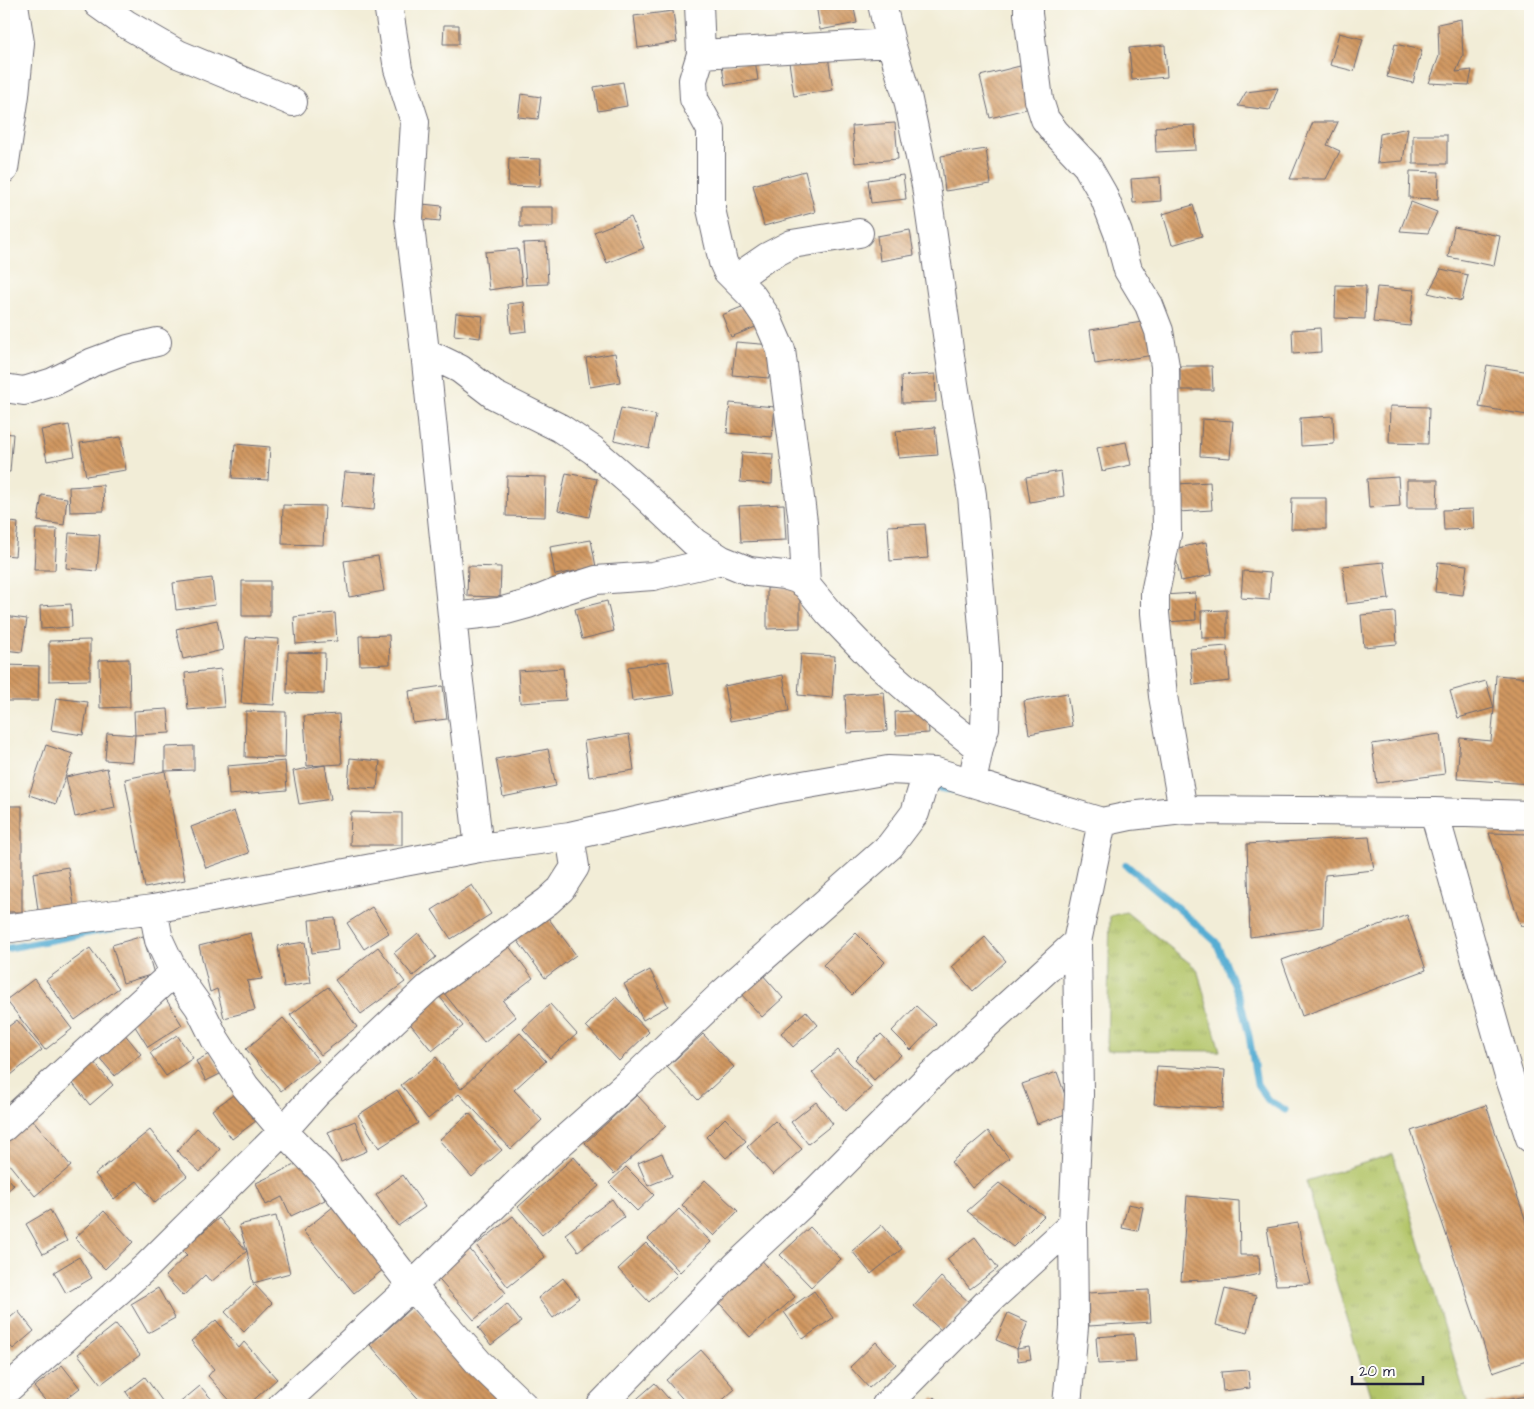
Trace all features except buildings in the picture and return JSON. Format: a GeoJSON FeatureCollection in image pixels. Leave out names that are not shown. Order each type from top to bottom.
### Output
{"type":"FeatureCollection","features":[{"type":"Feature","properties":{"kind":"street"},"geometry":{"type":"LineString","coordinates":[[4,169],[15,95],[20,43],[14,4]]}},
{"type":"Feature","properties":{"kind":"street"},"geometry":{"type":"LineString","coordinates":[[98,4],[126,24],[178,54],[293,102]]}},
{"type":"Feature","properties":{"kind":"street"},"geometry":{"type":"LineString","coordinates":[[388,4],[398,69],[415,122],[409,218],[478,848]]}},
{"type":"Feature","properties":{"kind":"street"},"geometry":{"type":"LineString","coordinates":[[698,4],[701,54],[692,80],[694,98],[711,130],[710,209],[727,271],[752,296],[767,318],[781,350],[803,522],[806,585]]}},
{"type":"Feature","properties":{"kind":"street"},"geometry":{"type":"LineString","coordinates":[[882,4],[891,43],[908,100],[926,186],[972,495],[986,663],[985,728],[972,783]]}},
{"type":"Feature","properties":{"kind":"street"},"geometry":{"type":"LineString","coordinates":[[1028,4],[1039,100],[1045,118],[1055,132],[1087,166],[1103,194],[1118,233],[1128,270],[1149,305],[1159,331],[1165,366],[1167,534],[1155,593],[1154,613],[1163,696],[1183,810]]}},
{"type":"Feature","properties":{"kind":"street"},"geometry":{"type":"LineString","coordinates":[[701,54],[891,43]]}},
{"type":"Feature","properties":{"kind":"street"},"geometry":{"type":"LineString","coordinates":[[734,279],[766,257],[792,244],[859,233]]}},
{"type":"Feature","properties":{"kind":"street"},"geometry":{"type":"LineString","coordinates":[[4,388],[24,391],[53,382],[110,355],[157,342]]}},
{"type":"Feature","properties":{"kind":"street"},"geometry":{"type":"LineString","coordinates":[[425,352],[460,369],[494,395],[560,428],[593,450],[694,542],[722,560],[749,570],[784,575],[797,579],[806,585],[875,661],[938,716],[979,748]]}},
{"type":"Feature","properties":{"kind":"street"},"geometry":{"type":"LineString","coordinates":[[453,617],[499,612],[596,580],[653,576],[722,560]]}},
{"type":"Feature","properties":{"kind":"street"},"geometry":{"type":"LineString","coordinates":[[4,929],[156,923],[478,848],[572,849],[774,790],[888,770],[972,783],[1102,822],[1130,816],[1183,810],[1434,812],[1530,815]]}},
{"type":"Feature","properties":{"kind":"street"},"geometry":{"type":"LineString","coordinates":[[282,1405],[412,1286],[540,1162],[636,1076],[723,993],[890,846],[914,813],[930,778]]}},
{"type":"Feature","properties":{"kind":"street"},"geometry":{"type":"LineString","coordinates":[[1434,812],[1519,1074],[1530,1138]]}},
{"type":"Feature","properties":{"kind":"street"},"geometry":{"type":"LineString","coordinates":[[1067,1405],[1074,1327],[1073,1224],[1079,1095],[1077,942],[1102,822]]}},
{"type":"Feature","properties":{"kind":"street"},"geometry":{"type":"LineString","coordinates":[[16,1405],[4,1393],[148,1264],[283,1130],[317,1093],[428,988],[548,901],[561,889],[572,849]]}},
{"type":"Feature","properties":{"kind":"street"},"geometry":{"type":"LineString","coordinates":[[156,923],[174,972],[199,1007],[215,1039],[234,1070],[283,1130],[323,1172],[412,1286],[479,1363],[524,1405]]}},
{"type":"Feature","properties":{"kind":"street"},"geometry":{"type":"LineString","coordinates":[[601,1405],[736,1266],[811,1196],[929,1077],[1077,942]]}},
{"type":"Feature","properties":{"kind":"street"},"geometry":{"type":"LineString","coordinates":[[4,1127],[174,972]]}},
{"type":"Feature","properties":{"kind":"street"},"geometry":{"type":"LineString","coordinates":[[886,1405],[993,1297],[1073,1224]]}},
{"type":"Feature","properties":{"kind":"green space"},"geometry":{"type":"Polygon","coordinates":[[[1126,912],[1197,969],[1220,1051],[1107,1050],[1110,916],[1126,912]]]}},
{"type":"Feature","properties":{"kind":"green space"},"geometry":{"type":"Polygon","coordinates":[[[1393,1154],[1468,1405],[1373,1405],[1306,1181],[1393,1154]]]}},
{"type":"Feature","properties":{"kind":"waterway"},"geometry":{"type":"LineString","coordinates":[[929,787],[953,790]]}},
{"type":"Feature","properties":{"kind":"waterway"},"geometry":{"type":"LineString","coordinates":[[1126,865],[1216,942],[1240,999],[1249,1036],[1257,1084],[1268,1100],[1285,1110]]}},
{"type":"Feature","properties":{"kind":"waterway"},"geometry":{"type":"LineString","coordinates":[[4,949],[125,926]]}}]}
